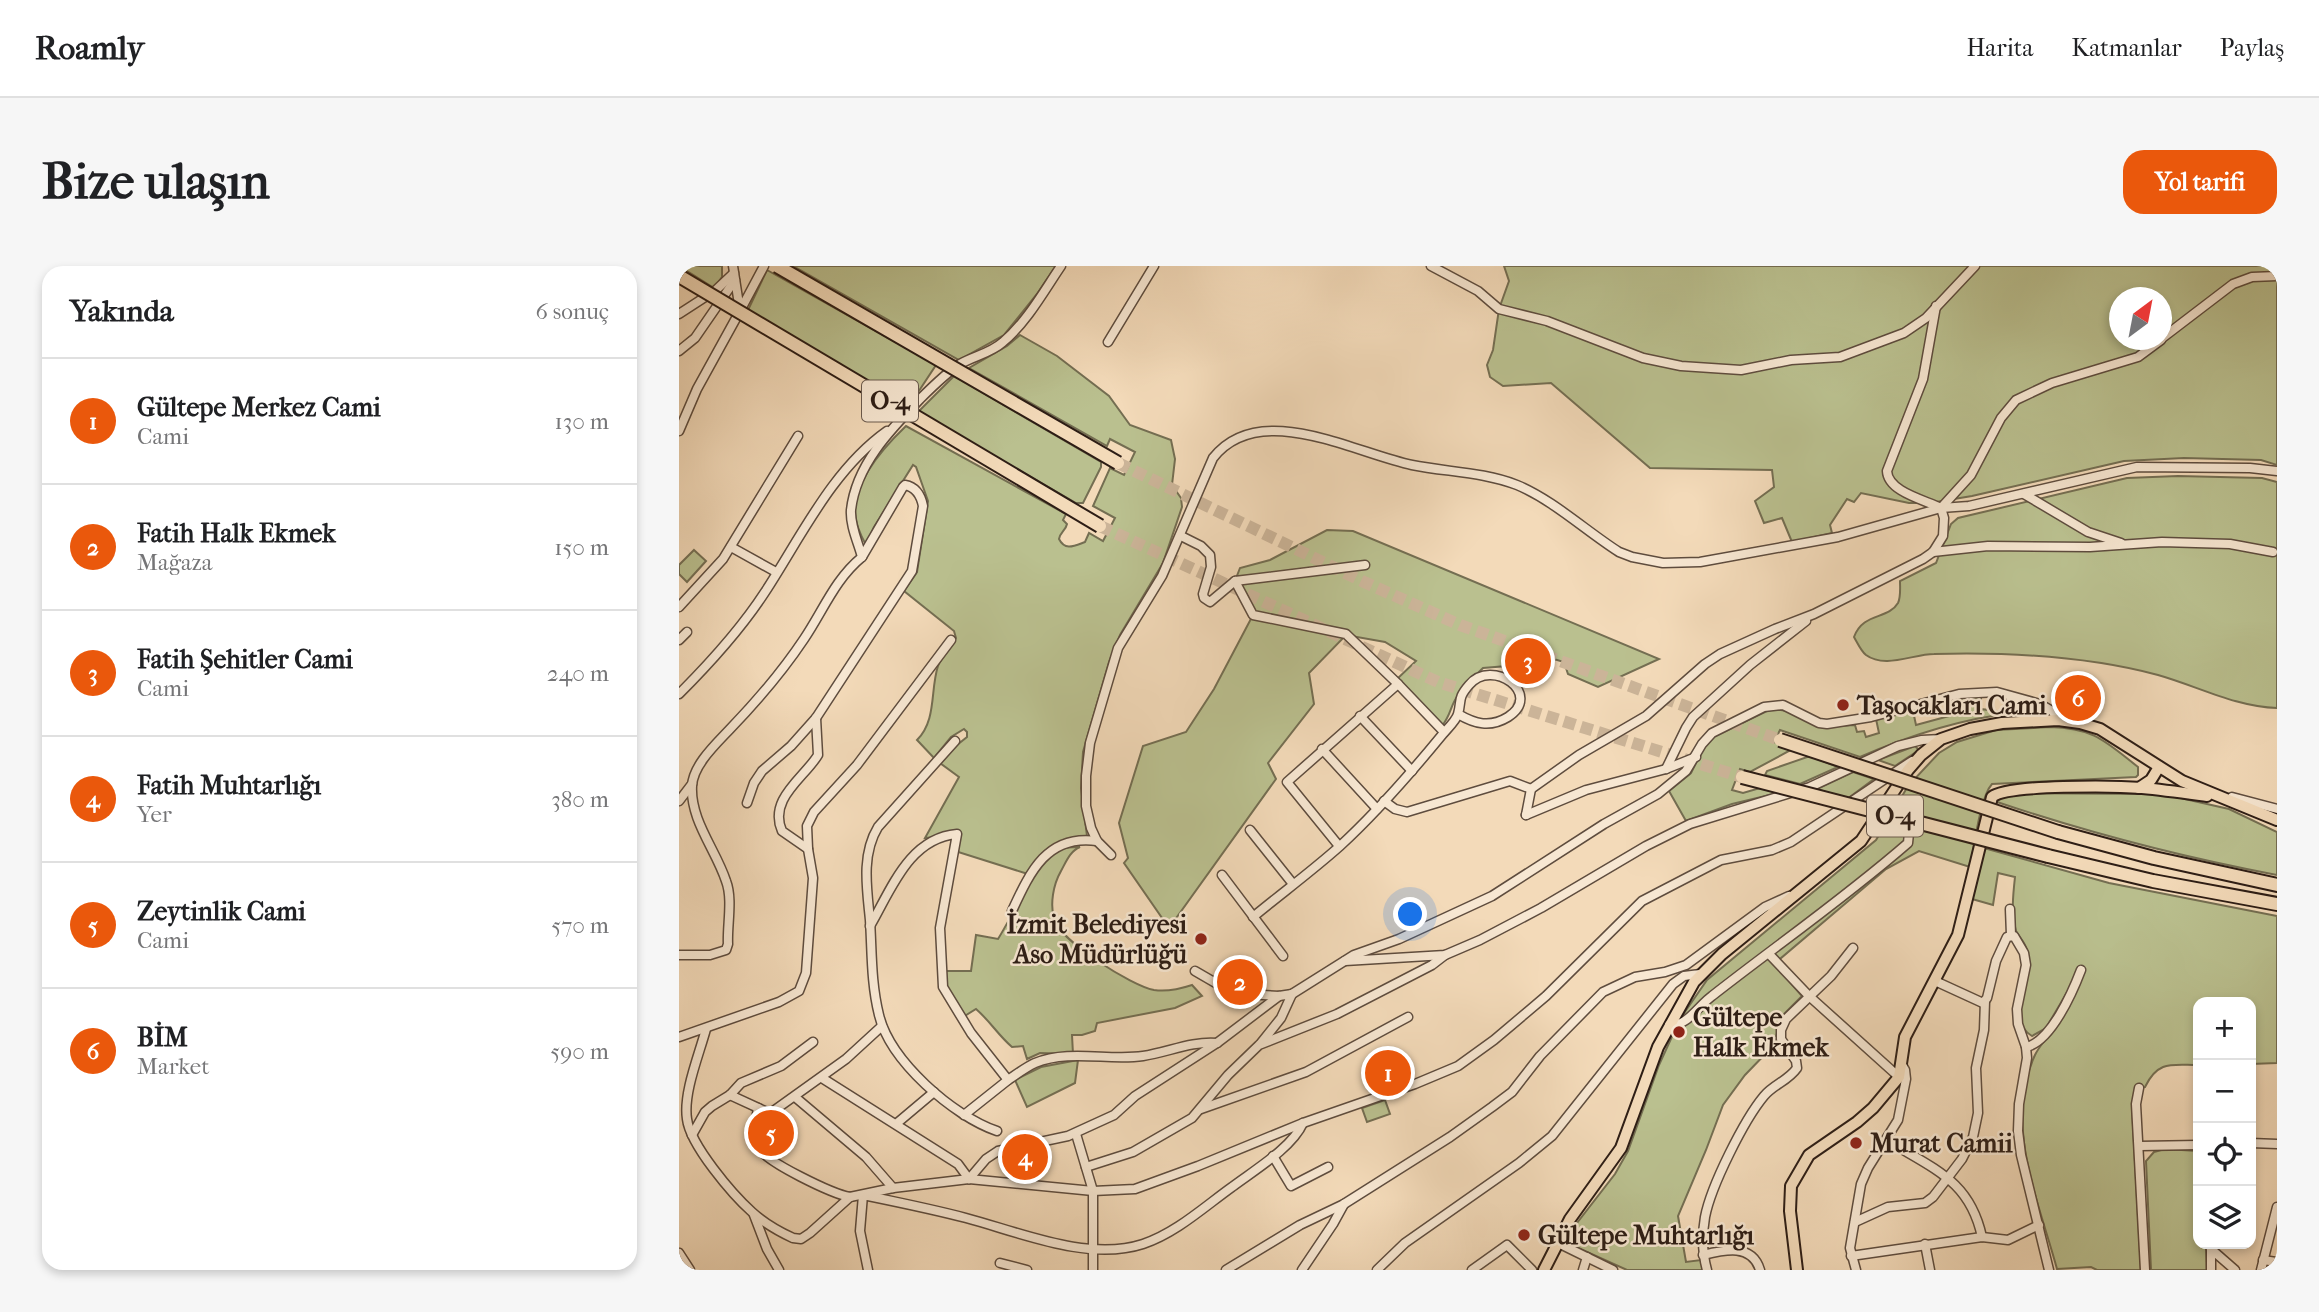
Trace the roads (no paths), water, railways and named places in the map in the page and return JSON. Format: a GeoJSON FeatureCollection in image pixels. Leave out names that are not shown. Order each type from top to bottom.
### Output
{"type":"FeatureCollection","features":[{"type":"Feature","properties":{"kind":"highway","name":"O-4"},"geometry":{"type":"LineString","coordinates":[[777,266],[1118,463]]}},
{"type":"Feature","properties":{"kind":"highway","name":"O-4"},"geometry":{"type":"LineString","coordinates":[[679,276],[1100,526]]}},
{"type":"Feature","properties":{"kind":"highway","name":"O-4"},"geometry":{"type":"LineString","coordinates":[[1780,740],[2057,832],[2154,858],[2277,885]]}},
{"type":"Feature","properties":{"kind":"highway","name":"O-4"},"geometry":{"type":"LineString","coordinates":[[1742,776],[2048,856],[2153,881],[2277,904]]}},
{"type":"Feature","properties":{"kind":"main road"},"geometry":{"type":"LineString","coordinates":[[1544,1270],[1578,1207],[1621,1148],[1645,1076],[1669,1025],[1700,974],[1861,841],[1908,770],[1920,755],[1941,739],[1984,725],[2058,720],[2080,723],[2100,729],[2198,789],[2277,820]]}},
{"type":"Feature","properties":{"kind":"main road"},"geometry":{"type":"LineString","coordinates":[[2139,788],[2151,780],[2159,767]]}},
{"type":"Feature","properties":{"kind":"main road"},"geometry":{"type":"LineString","coordinates":[[1797,1270],[1790,1211],[1791,1186],[1809,1156],[1873,1108],[1899,1077],[1905,1037],[1958,935],[1990,801],[1995,793],[2023,789],[2139,788],[2217,797]]}},
{"type":"Feature","properties":{"kind":"street"},"geometry":{"type":"LineString","coordinates":[[679,431],[697,389],[764,266]]}},
{"type":"Feature","properties":{"kind":"street"},"geometry":{"type":"LineString","coordinates":[[679,694],[720,651],[760,599],[834,485],[867,447],[894,426],[931,388],[959,365],[1003,342],[1041,296],[1061,266]]}},
{"type":"Feature","properties":{"kind":"street"},"geometry":{"type":"LineString","coordinates":[[1108,342],[1154,266]]}},
{"type":"Feature","properties":{"kind":"street"},"geometry":{"type":"LineString","coordinates":[[1431,266],[1478,291],[1499,309],[1547,321],[1643,358],[1690,367],[1741,370],[1791,360],[1840,357],[1912,330],[1975,266]]}},
{"type":"Feature","properties":{"kind":"street"},"geometry":{"type":"LineString","coordinates":[[734,273],[740,311]]}},
{"type":"Feature","properties":{"kind":"street"},"geometry":{"type":"LineString","coordinates":[[679,314],[716,290],[734,273]]}},
{"type":"Feature","properties":{"kind":"street"},"geometry":{"type":"LineString","coordinates":[[679,351],[695,338],[734,273]]}},
{"type":"Feature","properties":{"kind":"street"},"geometry":{"type":"LineString","coordinates":[[2172,330],[2232,284],[2252,277],[2277,276]]}},
{"type":"Feature","properties":{"kind":"street"},"geometry":{"type":"LineString","coordinates":[[1936,306],[1923,379],[1887,477],[1894,486],[1941,508]]}},
{"type":"Feature","properties":{"kind":"street"},"geometry":{"type":"LineString","coordinates":[[1941,508],[1971,475],[2001,418],[2016,400],[2052,383],[2138,357],[2147,350]]}},
{"type":"Feature","properties":{"kind":"street"},"geometry":{"type":"LineString","coordinates":[[862,557],[851,519],[854,499],[865,468],[894,426]]}},
{"type":"Feature","properties":{"kind":"street"},"geometry":{"type":"LineString","coordinates":[[1111,855],[1097,841],[1086,806],[1090,743],[1110,669],[1118,648],[1163,576],[1209,466],[1221,448],[1239,436],[1272,431],[1308,435],[1413,465],[1502,480],[1544,500],[1619,552],[1663,563],[1700,562],[1838,537],[1941,508],[1969,506],[2137,467],[2250,468],[2277,471]]}},
{"type":"Feature","properties":{"kind":"street"},"geometry":{"type":"LineString","coordinates":[[679,607],[715,570],[798,436]]}},
{"type":"Feature","properties":{"kind":"street"},"geometry":{"type":"LineString","coordinates":[[679,801],[692,784],[708,754],[779,673],[811,629],[838,581],[862,557],[902,487],[912,487],[920,496],[923,506],[914,567],[816,718],[801,736],[757,776],[747,803]]}},
{"type":"Feature","properties":{"kind":"street"},"geometry":{"type":"LineString","coordinates":[[2024,494],[2088,532],[2131,545]]}},
{"type":"Feature","properties":{"kind":"street"},"geometry":{"type":"LineString","coordinates":[[1696,757],[1666,769],[1586,790],[1526,815],[1531,789],[1579,755],[1646,716],[1720,654],[1814,614],[1907,569],[1933,552],[1945,527],[1941,508]]}},
{"type":"Feature","properties":{"kind":"street"},"geometry":{"type":"LineString","coordinates":[[1181,536],[1201,546],[1210,555],[1211,567],[1203,594],[1206,600],[1214,601],[1235,581],[1365,565]]}},
{"type":"Feature","properties":{"kind":"street"},"geometry":{"type":"LineString","coordinates":[[1933,552],[1988,545],[2131,545],[2162,542],[2229,544],[2273,552]]}},
{"type":"Feature","properties":{"kind":"street"},"geometry":{"type":"LineString","coordinates":[[731,547],[776,572]]}},
{"type":"Feature","properties":{"kind":"street"},"geometry":{"type":"LineString","coordinates":[[1235,581],[1254,615],[1346,634],[1444,732]]}},
{"type":"Feature","properties":{"kind":"street"},"geometry":{"type":"LineString","coordinates":[[1666,769],[1693,717],[1750,665],[1814,614]]}},
{"type":"Feature","properties":{"kind":"street"},"geometry":{"type":"LineString","coordinates":[[679,640],[687,632]]}},
{"type":"Feature","properties":{"kind":"street"},"geometry":{"type":"LineString","coordinates":[[679,1037],[779,1002],[794,995],[802,987],[806,973],[813,887],[807,826],[814,812],[857,765],[951,640]]}},
{"type":"Feature","properties":{"kind":"street"},"geometry":{"type":"LineString","coordinates":[[1253,917],[1339,846],[1377,809],[1458,714],[1458,701],[1470,683],[1480,676],[1492,675],[1515,685],[1520,695],[1517,709],[1495,723],[1476,723],[1458,714]]}},
{"type":"Feature","properties":{"kind":"street"},"geometry":{"type":"LineString","coordinates":[[1339,846],[1287,782],[1398,684]]}},
{"type":"Feature","properties":{"kind":"street"},"geometry":{"type":"LineString","coordinates":[[1195,971],[1209,981],[1235,992],[1279,996],[1292,993],[1354,954],[1399,939],[1492,896],[1594,830],[1658,794],[1686,771],[1712,733],[1757,710],[1774,705],[1783,705],[1819,723],[1827,724],[1882,714],[1959,694],[1997,692],[2040,704],[2058,720]]}},
{"type":"Feature","properties":{"kind":"street"},"geometry":{"type":"LineString","coordinates":[[1360,716],[1412,771]]}},
{"type":"Feature","properties":{"kind":"street"},"geometry":{"type":"LineString","coordinates":[[808,849],[782,831],[779,813],[792,786],[818,755],[816,718]]}},
{"type":"Feature","properties":{"kind":"street"},"geometry":{"type":"LineString","coordinates":[[1259,1045],[1336,1014],[1432,965],[1445,955],[1541,908],[1646,846],[1690,824],[1810,787],[1898,746],[1941,739]]}},
{"type":"Feature","properties":{"kind":"street"},"geometry":{"type":"LineString","coordinates":[[955,741],[873,835],[868,852],[866,880],[871,970],[882,1026],[911,1070],[933,1092],[964,1115],[997,1131]]}},
{"type":"Feature","properties":{"kind":"street"},"geometry":{"type":"LineString","coordinates":[[1322,749],[1377,809]]}},
{"type":"Feature","properties":{"kind":"street"},"geometry":{"type":"LineString","coordinates":[[758,1108],[756,1135],[761,1151],[773,1161],[821,1187],[850,1197],[893,1188],[969,1179],[1093,1191],[1123,1190],[1149,1185],[1458,1066],[1539,1002],[1641,901],[1721,860],[1772,850],[1791,842],[1920,755]]}},
{"type":"Feature","properties":{"kind":"street"},"geometry":{"type":"LineString","coordinates":[[1384,801],[1395,809],[1407,812],[1510,781],[1531,789]]}},
{"type":"Feature","properties":{"kind":"street"},"geometry":{"type":"LineString","coordinates":[[679,956],[718,954],[726,950],[728,944],[727,883],[701,826],[692,784]]}},
{"type":"Feature","properties":{"kind":"street"},"geometry":{"type":"LineString","coordinates":[[2198,789],[2277,808]]}},
{"type":"Feature","properties":{"kind":"street"},"geometry":{"type":"LineString","coordinates":[[1669,1025],[1684,1022],[1714,994],[1769,954],[1908,843],[1909,833],[1880,814]]}},
{"type":"Feature","properties":{"kind":"street"},"geometry":{"type":"LineString","coordinates":[[1250,830],[1293,884]]}},
{"type":"Feature","properties":{"kind":"street"},"geometry":{"type":"LineString","coordinates":[[870,926],[905,867],[920,848],[929,841],[957,834],[940,928],[943,987],[971,1033],[1008,1080]]}},
{"type":"Feature","properties":{"kind":"street"},"geometry":{"type":"LineString","coordinates":[[1012,911],[1034,870],[1052,850],[1070,841],[1097,841]]}},
{"type":"Feature","properties":{"kind":"street"},"geometry":{"type":"LineString","coordinates":[[1222,875],[1283,956]]}},
{"type":"Feature","properties":{"kind":"street"},"geometry":{"type":"LineString","coordinates":[[1226,1270],[1300,1225],[1344,1203],[1450,1137],[1512,1092],[1540,1056],[1603,992],[1635,977],[1686,965],[1765,907],[1803,890]]}},
{"type":"Feature","properties":{"kind":"street"},"geometry":{"type":"LineString","coordinates":[[2010,909],[2011,935]]}},
{"type":"Feature","properties":{"kind":"street"},"geometry":{"type":"LineString","coordinates":[[1855,1222],[1888,1207],[1925,1203],[1933,1197],[1969,1146],[1976,1128],[1979,1104],[1976,1068],[1984,1030],[1985,1002],[2001,947],[2011,935]]}},
{"type":"Feature","properties":{"kind":"street"},"geometry":{"type":"LineString","coordinates":[[2011,935],[2018,940],[2026,960],[2017,1016],[2019,1030],[2027,1047],[2018,1131],[2021,1155],[2049,1270]]}},
{"type":"Feature","properties":{"kind":"street"},"geometry":{"type":"LineString","coordinates":[[1707,1270],[1703,1255],[1705,1214],[1744,1125],[1767,1092],[1791,1076],[1797,1068],[1780,1034],[1786,1019],[1831,976],[1853,948]]}},
{"type":"Feature","properties":{"kind":"street"},"geometry":{"type":"LineString","coordinates":[[1769,954],[1809,996],[1899,1077]]}},
{"type":"Feature","properties":{"kind":"street"},"geometry":{"type":"LineString","coordinates":[[1342,961],[1445,955]]}},
{"type":"Feature","properties":{"kind":"street"},"geometry":{"type":"LineString","coordinates":[[2027,1047],[2038,1042],[2048,1031],[2081,970]]}},
{"type":"Feature","properties":{"kind":"street"},"geometry":{"type":"LineString","coordinates":[[1377,1270],[1405,1243],[1519,1163],[1552,1136],[1673,984],[1684,976],[1700,974]]}},
{"type":"Feature","properties":{"kind":"street"},"geometry":{"type":"LineString","coordinates":[[1934,981],[1967,998],[1985,1002]]}},
{"type":"Feature","properties":{"kind":"street"},"geometry":{"type":"LineString","coordinates":[[1086,1167],[1133,1152],[1173,1130],[1201,1109],[1228,1075],[1259,1045],[1281,1018],[1292,993]]}},
{"type":"Feature","properties":{"kind":"street"},"geometry":{"type":"LineString","coordinates":[[969,1179],[986,1159],[998,1151],[1076,1134],[1118,1113],[1135,1096],[1217,1043],[1279,996]]}},
{"type":"Feature","properties":{"kind":"street"},"geometry":{"type":"LineString","coordinates":[[1201,1109],[1306,1073],[1408,1017]]}},
{"type":"Feature","properties":{"kind":"street"},"geometry":{"type":"LineString","coordinates":[[730,1095],[772,1112],[857,1050],[882,1026]]}},
{"type":"Feature","properties":{"kind":"street"},"geometry":{"type":"LineString","coordinates":[[706,1029],[687,1103],[687,1119],[692,1135],[705,1158],[754,1215],[788,1236],[799,1239],[810,1233],[850,1197]]}},
{"type":"Feature","properties":{"kind":"street"},"geometry":{"type":"LineString","coordinates":[[692,1135],[708,1108],[730,1095],[741,1083],[781,1066],[813,1042]]}},
{"type":"Feature","properties":{"kind":"street"},"geometry":{"type":"LineString","coordinates":[[964,1115],[1008,1080],[1033,1064],[1046,1060],[1141,1056],[1190,1045],[1217,1043]]}},
{"type":"Feature","properties":{"kind":"street"},"geometry":{"type":"LineString","coordinates":[[1856,1270],[1850,1248],[1864,1177],[1898,1120],[1906,1079],[1901,1063]]}},
{"type":"Feature","properties":{"kind":"street"},"geometry":{"type":"LineString","coordinates":[[822,1077],[958,1164],[969,1179]]}},
{"type":"Feature","properties":{"kind":"street"},"geometry":{"type":"LineString","coordinates":[[2139,1088],[2136,1104],[2145,1270]]}},
{"type":"Feature","properties":{"kind":"street"},"geometry":{"type":"LineString","coordinates":[[896,1124],[933,1092]]}},
{"type":"Feature","properties":{"kind":"street"},"geometry":{"type":"LineString","coordinates":[[795,1097],[866,1157],[893,1188]]}},
{"type":"Feature","properties":{"kind":"street"},"geometry":{"type":"LineString","coordinates":[[863,1195],[949,1213],[1053,1243],[1093,1249],[1135,1246],[1172,1231],[1273,1156],[1303,1124]]}},
{"type":"Feature","properties":{"kind":"street"},"geometry":{"type":"LineString","coordinates":[[1076,1134],[1093,1191],[1093,1270]]}},
{"type":"Feature","properties":{"kind":"street"},"geometry":{"type":"LineString","coordinates":[[2256,1143],[2277,1144]]}},
{"type":"Feature","properties":{"kind":"street"},"geometry":{"type":"LineString","coordinates":[[2140,1146],[2193,1145]]}},
{"type":"Feature","properties":{"kind":"street"},"geometry":{"type":"LineString","coordinates":[[1900,1148],[1948,1177],[1973,1210],[1982,1237]]}},
{"type":"Feature","properties":{"kind":"street"},"geometry":{"type":"LineString","coordinates":[[1273,1156],[1291,1185],[1328,1167]]}},
{"type":"Feature","properties":{"kind":"street"},"geometry":{"type":"LineString","coordinates":[[863,1195],[860,1231],[868,1270]]}},
{"type":"Feature","properties":{"kind":"street"},"geometry":{"type":"LineString","coordinates":[[1302,1270],[1344,1203]]}},
{"type":"Feature","properties":{"kind":"street"},"geometry":{"type":"LineString","coordinates":[[2260,1270],[2275,1225],[2277,1206]]}},
{"type":"Feature","properties":{"kind":"street"},"geometry":{"type":"LineString","coordinates":[[754,1215],[767,1250],[779,1270]]}},
{"type":"Feature","properties":{"kind":"street"},"geometry":{"type":"LineString","coordinates":[[1851,1256],[1982,1237],[2008,1240],[2039,1225]]}},
{"type":"Feature","properties":{"kind":"street"},"geometry":{"type":"LineString","coordinates":[[1558,1243],[1613,1270]]}},
{"type":"Feature","properties":{"kind":"street"},"geometry":{"type":"LineString","coordinates":[[1924,1244],[1930,1270]]}},
{"type":"Feature","properties":{"kind":"street"},"geometry":{"type":"LineString","coordinates":[[1472,1270],[1507,1245],[1532,1270]]}},
{"type":"Feature","properties":{"kind":"street"},"geometry":{"type":"LineString","coordinates":[[1703,1255],[1736,1249],[1755,1259],[1760,1270]]}},
{"type":"Feature","properties":{"kind":"street"},"geometry":{"type":"LineString","coordinates":[[2211,1249],[2211,1270]]}},
{"type":"Feature","properties":{"kind":"street"},"geometry":{"type":"LineString","coordinates":[[2214,1249],[2235,1270]]}},
{"type":"Feature","properties":{"kind":"street"},"geometry":{"type":"LineString","coordinates":[[679,1253],[690,1270]]}},
{"type":"Feature","properties":{"kind":"street"},"geometry":{"type":"LineString","coordinates":[[1583,1270],[1587,1257]]}},
{"type":"Feature","properties":{"kind":"street"},"geometry":{"type":"LineString","coordinates":[[2263,1260],[2277,1262]]}},
{"type":"Feature","properties":{"kind":"street"},"geometry":{"type":"LineString","coordinates":[[1000,1263],[1027,1270]]}},
{"type":"Feature","properties":{"kind":"tunnel"},"geometry":{"type":"LineString","coordinates":[[1118,463],[1364,582],[1460,625],[1780,740]]}},
{"type":"Feature","properties":{"kind":"tunnel"},"geometry":{"type":"LineString","coordinates":[[1100,526],[1438,682],[1742,777]]}},
{"type":"Feature","properties":{"kind":"place","name":"Fatih Şehitler Cami"},"geometry":{"type":"Point","coordinates":[1528,661]}},
{"type":"Feature","properties":{"kind":"place","name":"BİM"},"geometry":{"type":"Point","coordinates":[2078,698]}},
{"type":"Feature","properties":{"kind":"place","name":"Taşocakları Cami"},"geometry":{"type":"Point","coordinates":[1843,705]}},
{"type":"Feature","properties":{"kind":"place","name":"İzmit Belediyesi Aso Müdürlüğü"},"geometry":{"type":"Point","coordinates":[1201,939]}},
{"type":"Feature","properties":{"kind":"place","name":"Fatih Halk Ekmek"},"geometry":{"type":"Point","coordinates":[1240,982]}},
{"type":"Feature","properties":{"kind":"place","name":"Gültepe Halk Ekmek"},"geometry":{"type":"Point","coordinates":[1679,1032]}},
{"type":"Feature","properties":{"kind":"place","name":"Gültepe Merkez Cami"},"geometry":{"type":"Point","coordinates":[1388,1073]}},
{"type":"Feature","properties":{"kind":"place","name":"Zeytinlik Cami"},"geometry":{"type":"Point","coordinates":[771,1133]}},
{"type":"Feature","properties":{"kind":"place","name":"Murat Camii"},"geometry":{"type":"Point","coordinates":[1856,1143]}},
{"type":"Feature","properties":{"kind":"place","name":"Fatih Muhtarlığı"},"geometry":{"type":"Point","coordinates":[1025,1157]}},
{"type":"Feature","properties":{"kind":"place","name":"Gültepe Muhtarlığı"},"geometry":{"type":"Point","coordinates":[1524,1235]}}]}
